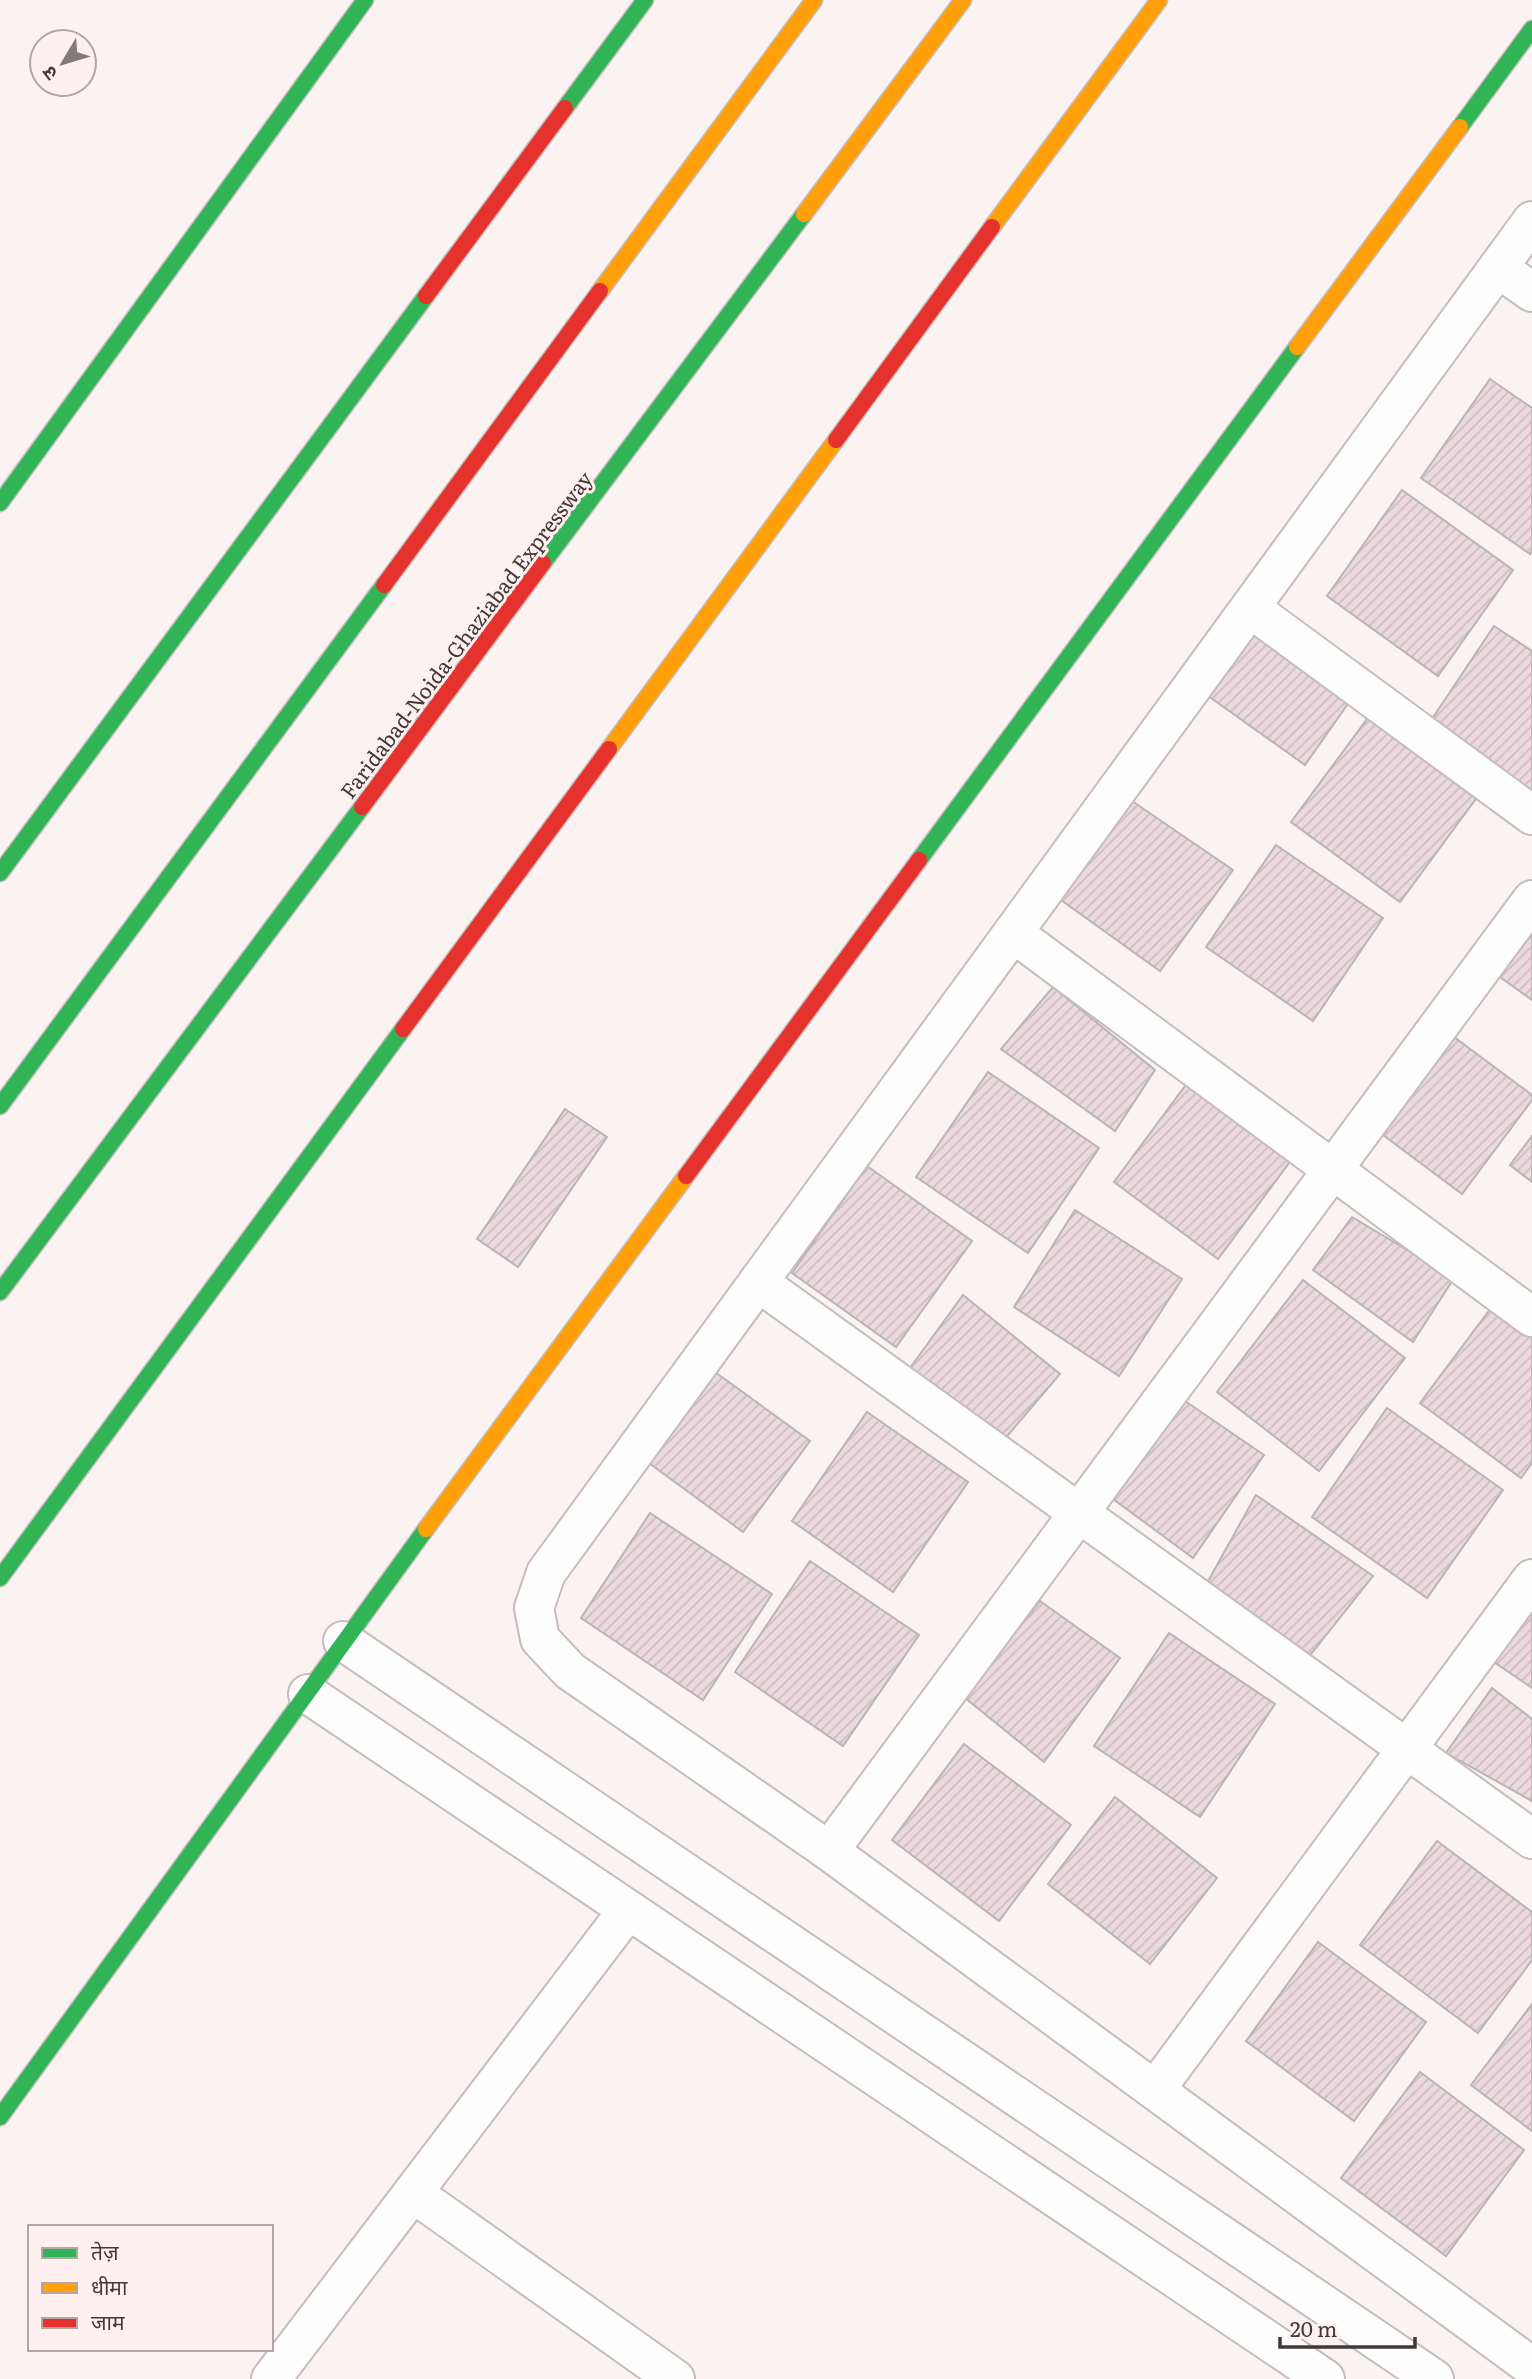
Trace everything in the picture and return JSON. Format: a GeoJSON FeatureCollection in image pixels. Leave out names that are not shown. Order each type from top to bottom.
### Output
{"type":"FeatureCollection","features":[{"type":"Feature","properties":{"kind":"street"},"geometry":{"type":"LineString","coordinates":[[0,502],[365,0]]}},
{"type":"Feature","properties":{"kind":"street"},"geometry":{"type":"LineString","coordinates":[[0,873],[645,0]]}},
{"type":"Feature","properties":{"kind":"street"},"geometry":{"type":"LineString","coordinates":[[0,1106],[814,0]]}},
{"type":"Feature","properties":{"kind":"street","name":"Faridabad-Noida-Ghaziabad Expressway"},"geometry":{"type":"LineString","coordinates":[[0,1292],[963,0]]}},
{"type":"Feature","properties":{"kind":"street"},"geometry":{"type":"LineString","coordinates":[[0,1578],[1159,0]]}},
{"type":"Feature","properties":{"kind":"street"},"geometry":{"type":"LineString","coordinates":[[0,2117],[308,1694],[343,1641],[1532,29]]}},
{"type":"Feature","properties":{"kind":"street"},"geometry":{"type":"LineString","coordinates":[[1532,221],[546,1573],[534,1608],[540,1639],[570,1671],[829,1851],[1532,2367]]}},
{"type":"Feature","properties":{"kind":"street"},"geometry":{"type":"LineString","coordinates":[[1499,268],[1532,292]]}},
{"type":"Feature","properties":{"kind":"street"},"geometry":{"type":"LineString","coordinates":[[1250,608],[1532,815]]}},
{"type":"Feature","properties":{"kind":"street"},"geometry":{"type":"LineString","coordinates":[[829,1851],[1532,900]]}},
{"type":"Feature","properties":{"kind":"street"},"geometry":{"type":"LineString","coordinates":[[1013,933],[1532,1317]]}},
{"type":"Feature","properties":{"kind":"street"},"geometry":{"type":"LineString","coordinates":[[758,1282],[1532,1839]]}},
{"type":"Feature","properties":{"kind":"street"},"geometry":{"type":"LineString","coordinates":[[1155,2090],[1532,1579]]}},
{"type":"Feature","properties":{"kind":"street"},"geometry":{"type":"LineString","coordinates":[[343,1641],[1434,2379]]}},
{"type":"Feature","properties":{"kind":"street"},"geometry":{"type":"LineString","coordinates":[[308,1694],[1325,2379]]}},
{"type":"Feature","properties":{"kind":"street"},"geometry":{"type":"LineString","coordinates":[[271,2379],[628,1910]]}},
{"type":"Feature","properties":{"kind":"street"},"geometry":{"type":"LineString","coordinates":[[412,2193],[675,2379]]}},
{"type":"Feature","properties":{"kind":"building"},"geometry":{"type":"Polygon","coordinates":[[[1490,379],[1532,408],[1530,554],[1421,478],[1490,379]]]}},
{"type":"Feature","properties":{"kind":"building"},"geometry":{"type":"Polygon","coordinates":[[[1402,490],[1513,570],[1438,676],[1327,596],[1402,490]]]}},
{"type":"Feature","properties":{"kind":"building"},"geometry":{"type":"Polygon","coordinates":[[[1494,626],[1532,651],[1532,804],[1424,731],[1494,626]]]}},
{"type":"Feature","properties":{"kind":"building"},"geometry":{"type":"Polygon","coordinates":[[[1252,633],[1352,698],[1305,765],[1204,693],[1252,633]]]}},
{"type":"Feature","properties":{"kind":"building"},"geometry":{"type":"Polygon","coordinates":[[[1370,715],[1478,796],[1400,902],[1291,822],[1370,715]]]}},
{"type":"Feature","properties":{"kind":"building"},"geometry":{"type":"Polygon","coordinates":[[[1132,801],[1233,870],[1160,971],[1061,900],[1132,801]]]}},
{"type":"Feature","properties":{"kind":"building"},"geometry":{"type":"Polygon","coordinates":[[[1276,845],[1383,918],[1313,1021],[1206,947],[1276,845]]]}},
{"type":"Feature","properties":{"kind":"building"},"geometry":{"type":"Polygon","coordinates":[[[1532,916],[1532,1000],[1493,972],[1532,916]]]}},
{"type":"Feature","properties":{"kind":"building"},"geometry":{"type":"Polygon","coordinates":[[[1053,987],[1155,1070],[1115,1131],[1001,1049],[1053,987]]]}},
{"type":"Feature","properties":{"kind":"building"},"geometry":{"type":"Polygon","coordinates":[[[1446,1031],[1532,1095],[1532,1100],[1462,1194],[1383,1135],[1446,1031]]]}},
{"type":"Feature","properties":{"kind":"building"},"geometry":{"type":"Polygon","coordinates":[[[988,1072],[1099,1148],[1028,1253],[916,1177],[988,1072]]]}},
{"type":"Feature","properties":{"kind":"building"},"geometry":{"type":"Polygon","coordinates":[[[1188,1082],[1292,1159],[1218,1259],[1114,1182],[1188,1082]]]}},
{"type":"Feature","properties":{"kind":"building"},"geometry":{"type":"Polygon","coordinates":[[[565,1109],[607,1137],[518,1267],[477,1239],[565,1109]]]}},
{"type":"Feature","properties":{"kind":"building"},"geometry":{"type":"Polygon","coordinates":[[[1532,1136],[1532,1182],[1510,1165],[1532,1136]]]}},
{"type":"Feature","properties":{"kind":"building"},"geometry":{"type":"Polygon","coordinates":[[[867,1166],[972,1241],[896,1347],[792,1273],[867,1166]]]}},
{"type":"Feature","properties":{"kind":"building"},"geometry":{"type":"Polygon","coordinates":[[[1075,1210],[1182,1279],[1119,1376],[1014,1307],[1075,1210]]]}},
{"type":"Feature","properties":{"kind":"building"},"geometry":{"type":"Polygon","coordinates":[[[1352,1217],[1454,1278],[1413,1342],[1313,1270],[1352,1217]]]}},
{"type":"Feature","properties":{"kind":"building"},"geometry":{"type":"Polygon","coordinates":[[[1303,1280],[1405,1358],[1319,1471],[1217,1392],[1303,1280]]]}},
{"type":"Feature","properties":{"kind":"building"},"geometry":{"type":"Polygon","coordinates":[[[963,1295],[1060,1374],[1002,1442],[910,1368],[963,1295]]]}},
{"type":"Feature","properties":{"kind":"building"},"geometry":{"type":"Polygon","coordinates":[[[1494,1304],[1532,1332],[1532,1463],[1521,1478],[1420,1403],[1494,1304]]]}},
{"type":"Feature","properties":{"kind":"building"},"geometry":{"type":"Polygon","coordinates":[[[715,1372],[810,1441],[743,1532],[649,1463],[715,1372]]]}},
{"type":"Feature","properties":{"kind":"building"},"geometry":{"type":"Polygon","coordinates":[[[1182,1399],[1264,1455],[1193,1558],[1109,1496],[1182,1399]]]}},
{"type":"Feature","properties":{"kind":"building"},"geometry":{"type":"Polygon","coordinates":[[[1387,1408],[1503,1490],[1427,1598],[1312,1517],[1387,1408]]]}},
{"type":"Feature","properties":{"kind":"building"},"geometry":{"type":"Polygon","coordinates":[[[867,1412],[968,1482],[893,1592],[792,1521],[867,1412]]]}},
{"type":"Feature","properties":{"kind":"building"},"geometry":{"type":"Polygon","coordinates":[[[1256,1495],[1373,1576],[1307,1659],[1207,1583],[1256,1495]]]}},
{"type":"Feature","properties":{"kind":"building"},"geometry":{"type":"Polygon","coordinates":[[[650,1513],[772,1594],[703,1700],[581,1618],[650,1513]]]}},
{"type":"Feature","properties":{"kind":"building"},"geometry":{"type":"Polygon","coordinates":[[[810,1561],[919,1635],[843,1746],[735,1672],[810,1561]]]}},
{"type":"Feature","properties":{"kind":"building"},"geometry":{"type":"Polygon","coordinates":[[[1040,1601],[1120,1658],[1044,1762],[964,1697],[1040,1601]]]}},
{"type":"Feature","properties":{"kind":"building"},"geometry":{"type":"Polygon","coordinates":[[[1532,1605],[1532,1688],[1491,1660],[1532,1605]]]}},
{"type":"Feature","properties":{"kind":"building"},"geometry":{"type":"Polygon","coordinates":[[[1169,1633],[1275,1704],[1200,1817],[1094,1746],[1169,1633]]]}},
{"type":"Feature","properties":{"kind":"building"},"geometry":{"type":"Polygon","coordinates":[[[1492,1688],[1532,1719],[1532,1801],[1446,1753],[1492,1688]]]}},
{"type":"Feature","properties":{"kind":"building"},"geometry":{"type":"Polygon","coordinates":[[[964,1744],[1071,1825],[999,1921],[892,1840],[964,1744]]]}},
{"type":"Feature","properties":{"kind":"building"},"geometry":{"type":"Polygon","coordinates":[[[1115,1797],[1217,1878],[1150,1964],[1048,1884],[1115,1797]]]}},
{"type":"Feature","properties":{"kind":"building"},"geometry":{"type":"Polygon","coordinates":[[[1437,1841],[1532,1912],[1532,1960],[1478,2033],[1360,1945],[1437,1841]]]}},
{"type":"Feature","properties":{"kind":"building"},"geometry":{"type":"Polygon","coordinates":[[[1318,1942],[1426,2022],[1354,2121],[1246,2041],[1318,1942]]]}},
{"type":"Feature","properties":{"kind":"building"},"geometry":{"type":"Polygon","coordinates":[[[1532,2004],[1532,2131],[1471,2085],[1532,2004]]]}},
{"type":"Feature","properties":{"kind":"building"},"geometry":{"type":"Polygon","coordinates":[[[1420,2072],[1524,2150],[1446,2256],[1341,2178],[1420,2072]]]}},
{"type":"Feature","properties":{"kind":"traffic: fast"},"geometry":{"type":"LineString","coordinates":[[0,503],[365,0]]}},
{"type":"Feature","properties":{"kind":"traffic: fast"},"geometry":{"type":"LineString","coordinates":[[565,108],[645,0]]}},
{"type":"Feature","properties":{"kind":"traffic: fast"},"geometry":{"type":"LineString","coordinates":[[1460,127],[1532,29]]}},
{"type":"Feature","properties":{"kind":"traffic: fast"},"geometry":{"type":"LineString","coordinates":[[543,563],[804,214]]}},
{"type":"Feature","properties":{"kind":"traffic: fast"},"geometry":{"type":"LineString","coordinates":[[0,873],[426,296]]}},
{"type":"Feature","properties":{"kind":"traffic: fast"},"geometry":{"type":"LineString","coordinates":[[919,860],[1297,347]]}},
{"type":"Feature","properties":{"kind":"traffic: fast"},"geometry":{"type":"LineString","coordinates":[[0,1106],[384,585]]}},
{"type":"Feature","properties":{"kind":"traffic: fast"},"geometry":{"type":"LineString","coordinates":[[0,1292],[362,807]]}},
{"type":"Feature","properties":{"kind":"traffic: fast"},"geometry":{"type":"LineString","coordinates":[[0,1578],[403,1029]]}},
{"type":"Feature","properties":{"kind":"traffic: fast"},"geometry":{"type":"LineString","coordinates":[[0,2117],[426,1529]]}},
{"type":"Feature","properties":{"kind":"traffic: slow"},"geometry":{"type":"LineString","coordinates":[[600,291],[814,0]]}},
{"type":"Feature","properties":{"kind":"traffic: slow"},"geometry":{"type":"LineString","coordinates":[[804,214],[963,0]]}},
{"type":"Feature","properties":{"kind":"traffic: slow"},"geometry":{"type":"LineString","coordinates":[[992,227],[1159,0]]}},
{"type":"Feature","properties":{"kind":"traffic: slow"},"geometry":{"type":"LineString","coordinates":[[1297,347],[1460,127]]}},
{"type":"Feature","properties":{"kind":"traffic: slow"},"geometry":{"type":"LineString","coordinates":[[609,749],[836,440]]}},
{"type":"Feature","properties":{"kind":"traffic: slow"},"geometry":{"type":"LineString","coordinates":[[426,1529],[686,1176]]}},
{"type":"Feature","properties":{"kind":"traffic: jam"},"geometry":{"type":"LineString","coordinates":[[426,296],[565,108]]}},
{"type":"Feature","properties":{"kind":"traffic: jam"},"geometry":{"type":"LineString","coordinates":[[836,440],[992,227]]}},
{"type":"Feature","properties":{"kind":"traffic: jam"},"geometry":{"type":"LineString","coordinates":[[384,585],[600,291]]}},
{"type":"Feature","properties":{"kind":"traffic: jam"},"geometry":{"type":"LineString","coordinates":[[362,807],[543,563]]}},
{"type":"Feature","properties":{"kind":"traffic: jam"},"geometry":{"type":"LineString","coordinates":[[403,1029],[609,749]]}},
{"type":"Feature","properties":{"kind":"traffic: jam"},"geometry":{"type":"LineString","coordinates":[[686,1176],[919,860]]}}]}
